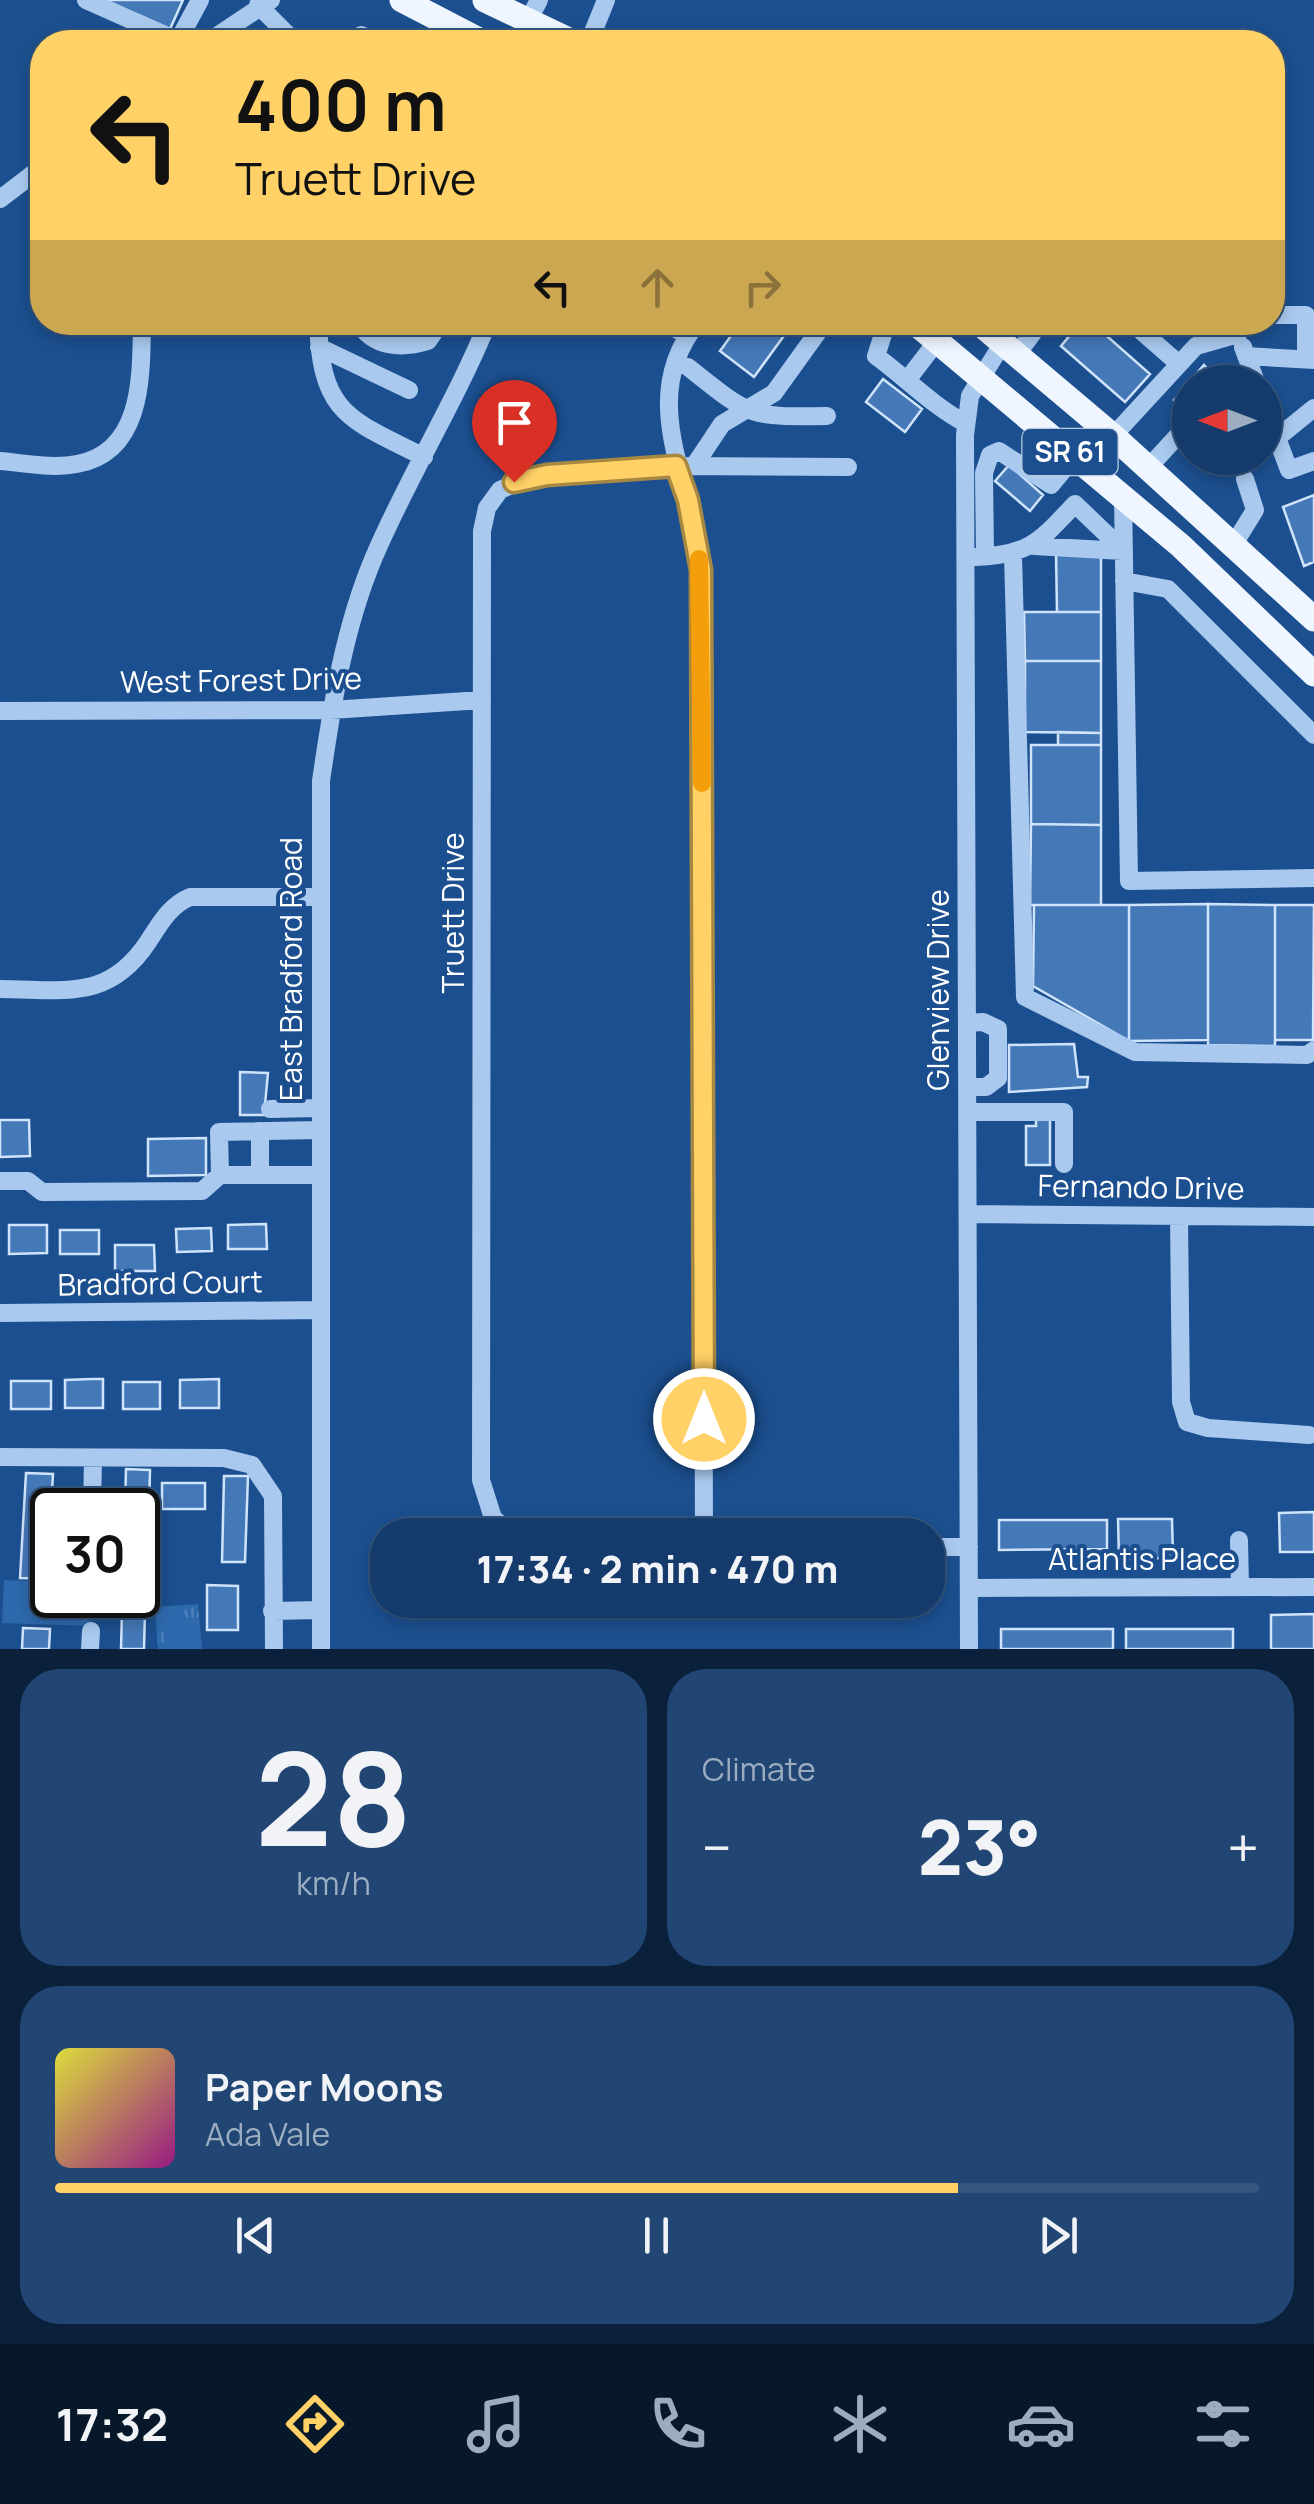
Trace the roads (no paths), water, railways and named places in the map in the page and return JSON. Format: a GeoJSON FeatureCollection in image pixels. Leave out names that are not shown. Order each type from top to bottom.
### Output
{"type":"FeatureCollection","features":[{"type":"Feature","properties":{"kind":"main road"},"geometry":{"type":"LineString","coordinates":[[402,0],[461,30]]}},
{"type":"Feature","properties":{"kind":"main road"},"geometry":{"type":"LineString","coordinates":[[485,0],[533,10],[558,30]]}},
{"type":"Feature","properties":{"kind":"main road","name":"SR 61"},"geometry":{"type":"LineString","coordinates":[[930,335],[1181,546],[1314,674]]}},
{"type":"Feature","properties":{"kind":"main road","name":"SR 61"},"geometry":{"type":"LineString","coordinates":[[995,335],[1314,618]]}},
{"type":"Feature","properties":{"kind":"main road"},"geometry":{"type":"LineString","coordinates":[[1123,496],[1148,468]]}},
{"type":"Feature","properties":{"kind":"street"},"geometry":{"type":"LineString","coordinates":[[86,0],[152,30]]}},
{"type":"Feature","properties":{"kind":"street"},"geometry":{"type":"LineString","coordinates":[[184,30],[200,0]]}},
{"type":"Feature","properties":{"kind":"street"},"geometry":{"type":"LineString","coordinates":[[594,30],[606,0]]}},
{"type":"Feature","properties":{"kind":"street"},"geometry":{"type":"LineString","coordinates":[[224,30],[263,2],[285,30]]}},
{"type":"Feature","properties":{"kind":"street"},"geometry":{"type":"LineString","coordinates":[[0,199],[30,176]]}},
{"type":"Feature","properties":{"kind":"street"},"geometry":{"type":"LineString","coordinates":[[1246,356],[1310,358],[1306,315],[1285,315]]}},
{"type":"Feature","properties":{"kind":"street"},"geometry":{"type":"LineString","coordinates":[[0,462],[80,464],[100,455],[132,419],[140,394],[142,335]]}},
{"type":"Feature","properties":{"kind":"street"},"geometry":{"type":"LineString","coordinates":[[318,335],[319,368],[330,395],[353,421],[424,457]]}},
{"type":"Feature","properties":{"kind":"street"},"geometry":{"type":"LineString","coordinates":[[369,335],[376,342],[392,346],[420,344],[431,335]]}},
{"type":"Feature","properties":{"kind":"street","name":"East Bradford Road"},"geometry":{"type":"LineString","coordinates":[[321,1649],[318,897],[322,781],[331,710],[374,558],[464,382],[483,335]]}},
{"type":"Feature","properties":{"kind":"street"},"geometry":{"type":"LineString","coordinates":[[689,335],[670,374],[668,403],[685,466],[701,570],[704,1518]]}},
{"type":"Feature","properties":{"kind":"street"},"geometry":{"type":"LineString","coordinates":[[685,466],[722,424],[774,393],[816,335]]}},
{"type":"Feature","properties":{"kind":"street"},"geometry":{"type":"LineString","coordinates":[[883,335],[876,356],[942,411],[965,423]]}},
{"type":"Feature","properties":{"kind":"street","name":"Glenview Drive"},"geometry":{"type":"LineString","coordinates":[[970,1649],[965,423],[980,375],[1025,335]]}},
{"type":"Feature","properties":{"kind":"street"},"geometry":{"type":"LineString","coordinates":[[1145,335],[1179,364]]}},
{"type":"Feature","properties":{"kind":"street"},"geometry":{"type":"LineString","coordinates":[[1113,436],[1196,346],[1221,335]]}},
{"type":"Feature","properties":{"kind":"street"},"geometry":{"type":"LineString","coordinates":[[1239,335],[1249,365]]}},
{"type":"Feature","properties":{"kind":"street"},"geometry":{"type":"LineString","coordinates":[[908,380],[937,341]]}},
{"type":"Feature","properties":{"kind":"street"},"geometry":{"type":"LineString","coordinates":[[318,347],[409,390]]}},
{"type":"Feature","properties":{"kind":"street"},"geometry":{"type":"LineString","coordinates":[[688,367],[744,411],[763,417],[827,416]]}},
{"type":"Feature","properties":{"kind":"street"},"geometry":{"type":"LineString","coordinates":[[1282,433],[1314,408]]}},
{"type":"Feature","properties":{"kind":"street"},"geometry":{"type":"LineString","coordinates":[[1148,468],[1172,443]]}},
{"type":"Feature","properties":{"kind":"street"},"geometry":{"type":"LineString","coordinates":[[985,556],[984,472],[990,455],[998,451],[1008,454],[1051,486],[1075,456]]}},
{"type":"Feature","properties":{"kind":"street"},"geometry":{"type":"LineString","coordinates":[[1282,453],[1289,470],[1314,461]]}},
{"type":"Feature","properties":{"kind":"street","name":"Truett Drive"},"geometry":{"type":"LineString","coordinates":[[493,1518],[481,1480],[482,531],[487,508],[500,490],[530,477],[685,466],[848,467]]}},
{"type":"Feature","properties":{"kind":"street"},"geometry":{"type":"LineString","coordinates":[[1234,544],[1255,510],[1245,479]]}},
{"type":"Feature","properties":{"kind":"street"},"geometry":{"type":"LineString","coordinates":[[1123,496],[1128,882],[1314,878]]}},
{"type":"Feature","properties":{"kind":"street"},"geometry":{"type":"LineString","coordinates":[[965,557],[1013,555],[1034,546],[1076,504],[1124,551]]}},
{"type":"Feature","properties":{"kind":"street"},"geometry":{"type":"LineString","coordinates":[[1034,546],[1124,551]]}},
{"type":"Feature","properties":{"kind":"street"},"geometry":{"type":"LineString","coordinates":[[1013,555],[1025,997],[1135,1052],[1306,1054],[1314,1050]]}},
{"type":"Feature","properties":{"kind":"street"},"geometry":{"type":"LineString","coordinates":[[1124,581],[1168,589],[1312,726]]}},
{"type":"Feature","properties":{"kind":"street","name":"West Forest Drive"},"geometry":{"type":"LineString","coordinates":[[0,711],[331,710],[482,700]]}},
{"type":"Feature","properties":{"kind":"street"},"geometry":{"type":"LineString","coordinates":[[0,989],[70,989],[113,981],[133,965],[168,912],[190,897],[318,897]]}},
{"type":"Feature","properties":{"kind":"street"},"geometry":{"type":"LineString","coordinates":[[967,1023],[984,1022],[998,1029],[998,1078],[986,1087],[967,1087]]}},
{"type":"Feature","properties":{"kind":"street"},"geometry":{"type":"LineString","coordinates":[[270,1109],[319,1108]]}},
{"type":"Feature","properties":{"kind":"street"},"geometry":{"type":"LineString","coordinates":[[967,1112],[1064,1112],[1064,1164]]}},
{"type":"Feature","properties":{"kind":"street"},"geometry":{"type":"LineString","coordinates":[[220,1175],[219,1132],[320,1130]]}},
{"type":"Feature","properties":{"kind":"street"},"geometry":{"type":"LineString","coordinates":[[260,1131],[260,1175]]}},
{"type":"Feature","properties":{"kind":"street"},"geometry":{"type":"LineString","coordinates":[[0,1181],[28,1181],[42,1192],[202,1191],[220,1175],[320,1175]]}},
{"type":"Feature","properties":{"kind":"street","name":"Fernando Drive"},"geometry":{"type":"LineString","coordinates":[[968,1214],[1314,1217]]}},
{"type":"Feature","properties":{"kind":"street"},"geometry":{"type":"LineString","coordinates":[[1180,1216],[1180,1402],[1187,1422],[1208,1428],[1309,1435]]}},
{"type":"Feature","properties":{"kind":"street","name":"Bradford Court"},"geometry":{"type":"LineString","coordinates":[[0,1313],[321,1310]]}},
{"type":"Feature","properties":{"kind":"street"},"geometry":{"type":"LineString","coordinates":[[0,1457],[224,1458],[252,1465],[273,1496],[274,1649]]}},
{"type":"Feature","properties":{"kind":"street"},"geometry":{"type":"LineString","coordinates":[[92,1459],[92,1488]]}},
{"type":"Feature","properties":{"kind":"street"},"geometry":{"type":"LineString","coordinates":[[1239,1540],[1240,1587]]}},
{"type":"Feature","properties":{"kind":"street"},"geometry":{"type":"LineString","coordinates":[[945,1547],[969,1547]]}},
{"type":"Feature","properties":{"kind":"street","name":"Atlantis Place"},"geometry":{"type":"LineString","coordinates":[[969,1588],[1314,1587]]}},
{"type":"Feature","properties":{"kind":"street"},"geometry":{"type":"LineString","coordinates":[[272,1611],[321,1610]]}}]}
